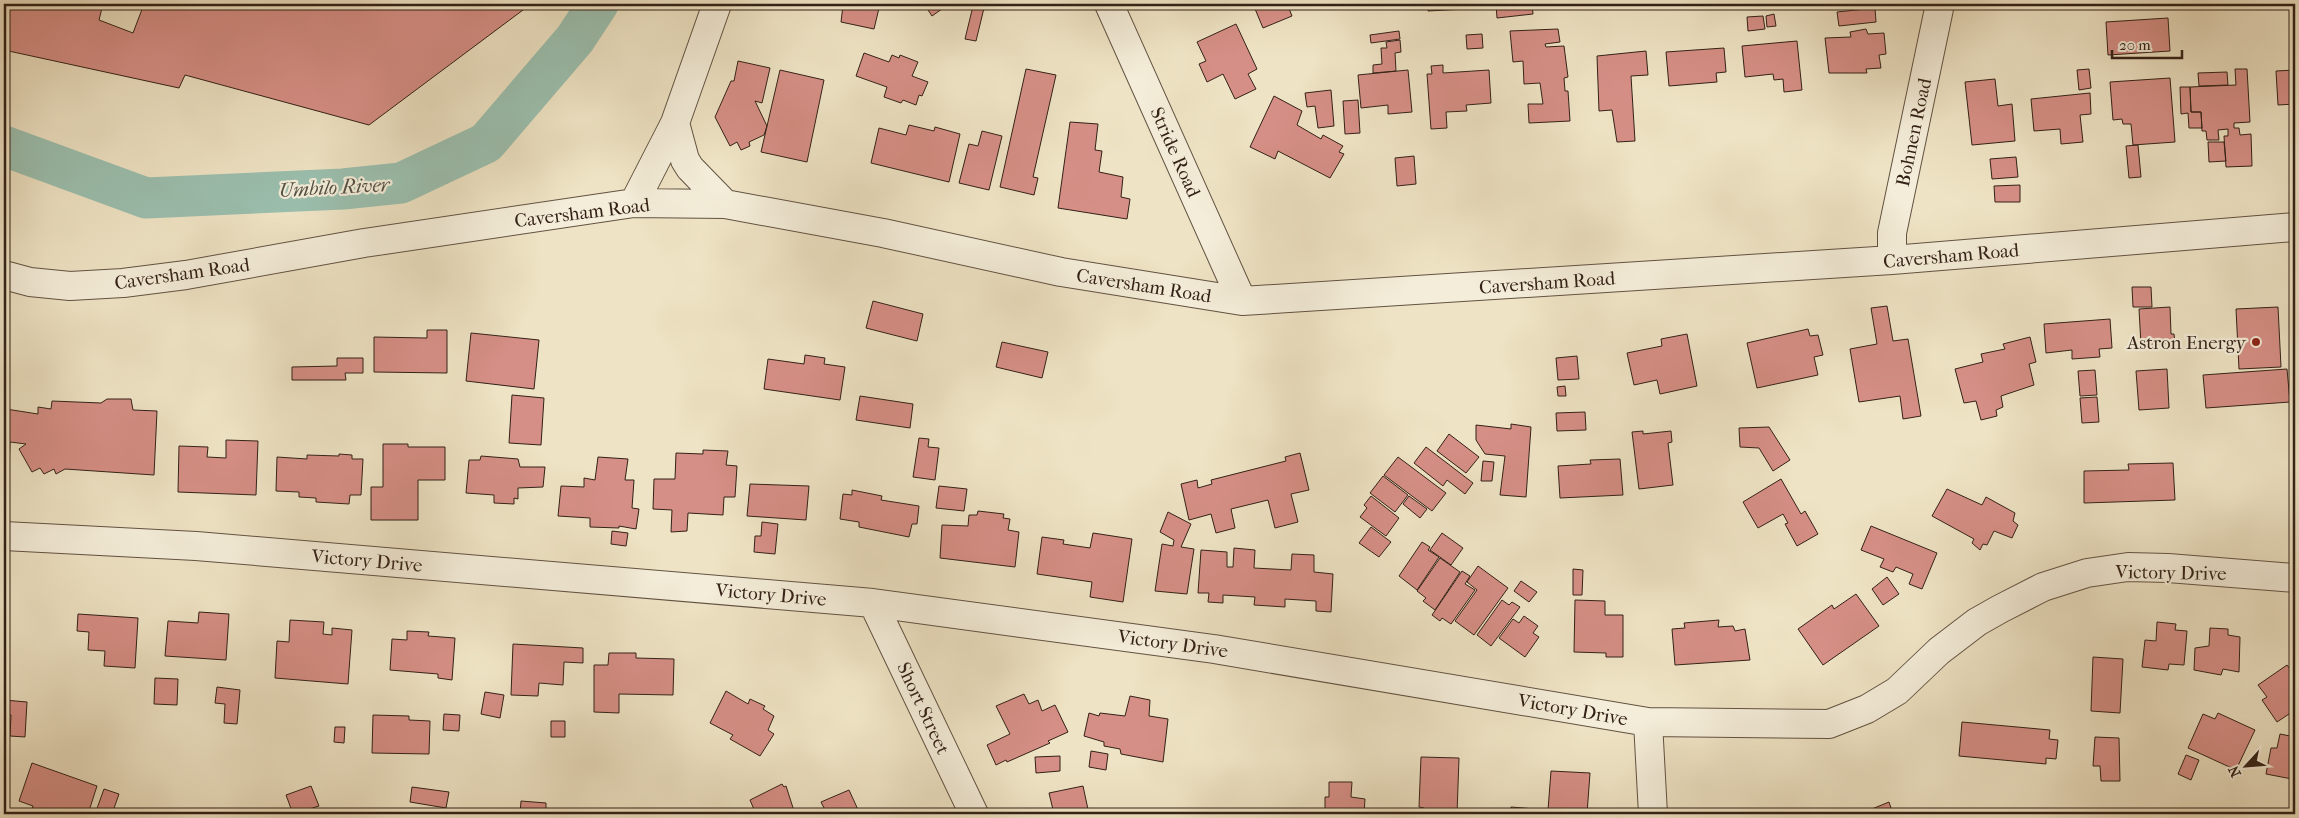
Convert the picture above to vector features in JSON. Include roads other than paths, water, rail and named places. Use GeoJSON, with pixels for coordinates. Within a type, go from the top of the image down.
{"type":"FeatureCollection","features":[{"type":"Feature","properties":{"kind":"street"},"geometry":{"type":"LineString","coordinates":[[634,202],[675,123],[717,4]]}},
{"type":"Feature","properties":{"kind":"street","name":"Stride Road"},"geometry":{"type":"LineString","coordinates":[[1109,4],[1242,301]]}},
{"type":"Feature","properties":{"kind":"street","name":"Bohnen Road"},"geometry":{"type":"LineString","coordinates":[[1892,260],[1892,233],[1940,4]]}},
{"type":"Feature","properties":{"kind":"street"},"geometry":{"type":"LineString","coordinates":[[675,123],[685,160],[690,168],[725,204]]}},
{"type":"Feature","properties":{"kind":"street","name":"Caversham Road"},"geometry":{"type":"LineString","coordinates":[[4,275],[30,282],[70,286],[123,283],[186,275],[364,243],[634,202],[725,204],[883,233],[1061,272],[1242,301],[1892,260],[2295,227]]}},
{"type":"Feature","properties":{"kind":"street","name":"Victory Drive"},"geometry":{"type":"LineString","coordinates":[[4,536],[196,546],[873,603],[1214,649],[1648,722],[1829,724],[1867,709],[1897,691],[1939,651],[1977,622],[2043,587],[2088,573],[2128,567],[2168,568],[2295,578]]}},
{"type":"Feature","properties":{"kind":"street","name":"Short Street"},"geometry":{"type":"LineString","coordinates":[[873,603],[974,814]]}},
{"type":"Feature","properties":{"kind":"street"},"geometry":{"type":"LineString","coordinates":[[1648,722],[1653,814]]}},
{"type":"Feature","properties":{"kind":"waterway","name":"Umbilo River"},"geometry":{"type":"LineString","coordinates":[[4,146],[146,198],[343,189],[401,183],[486,143],[575,39],[598,4]]}},
{"type":"Feature","properties":{"kind":"place","name":"Astron Energy"},"geometry":{"type":"Point","coordinates":[2256,342]}}]}
